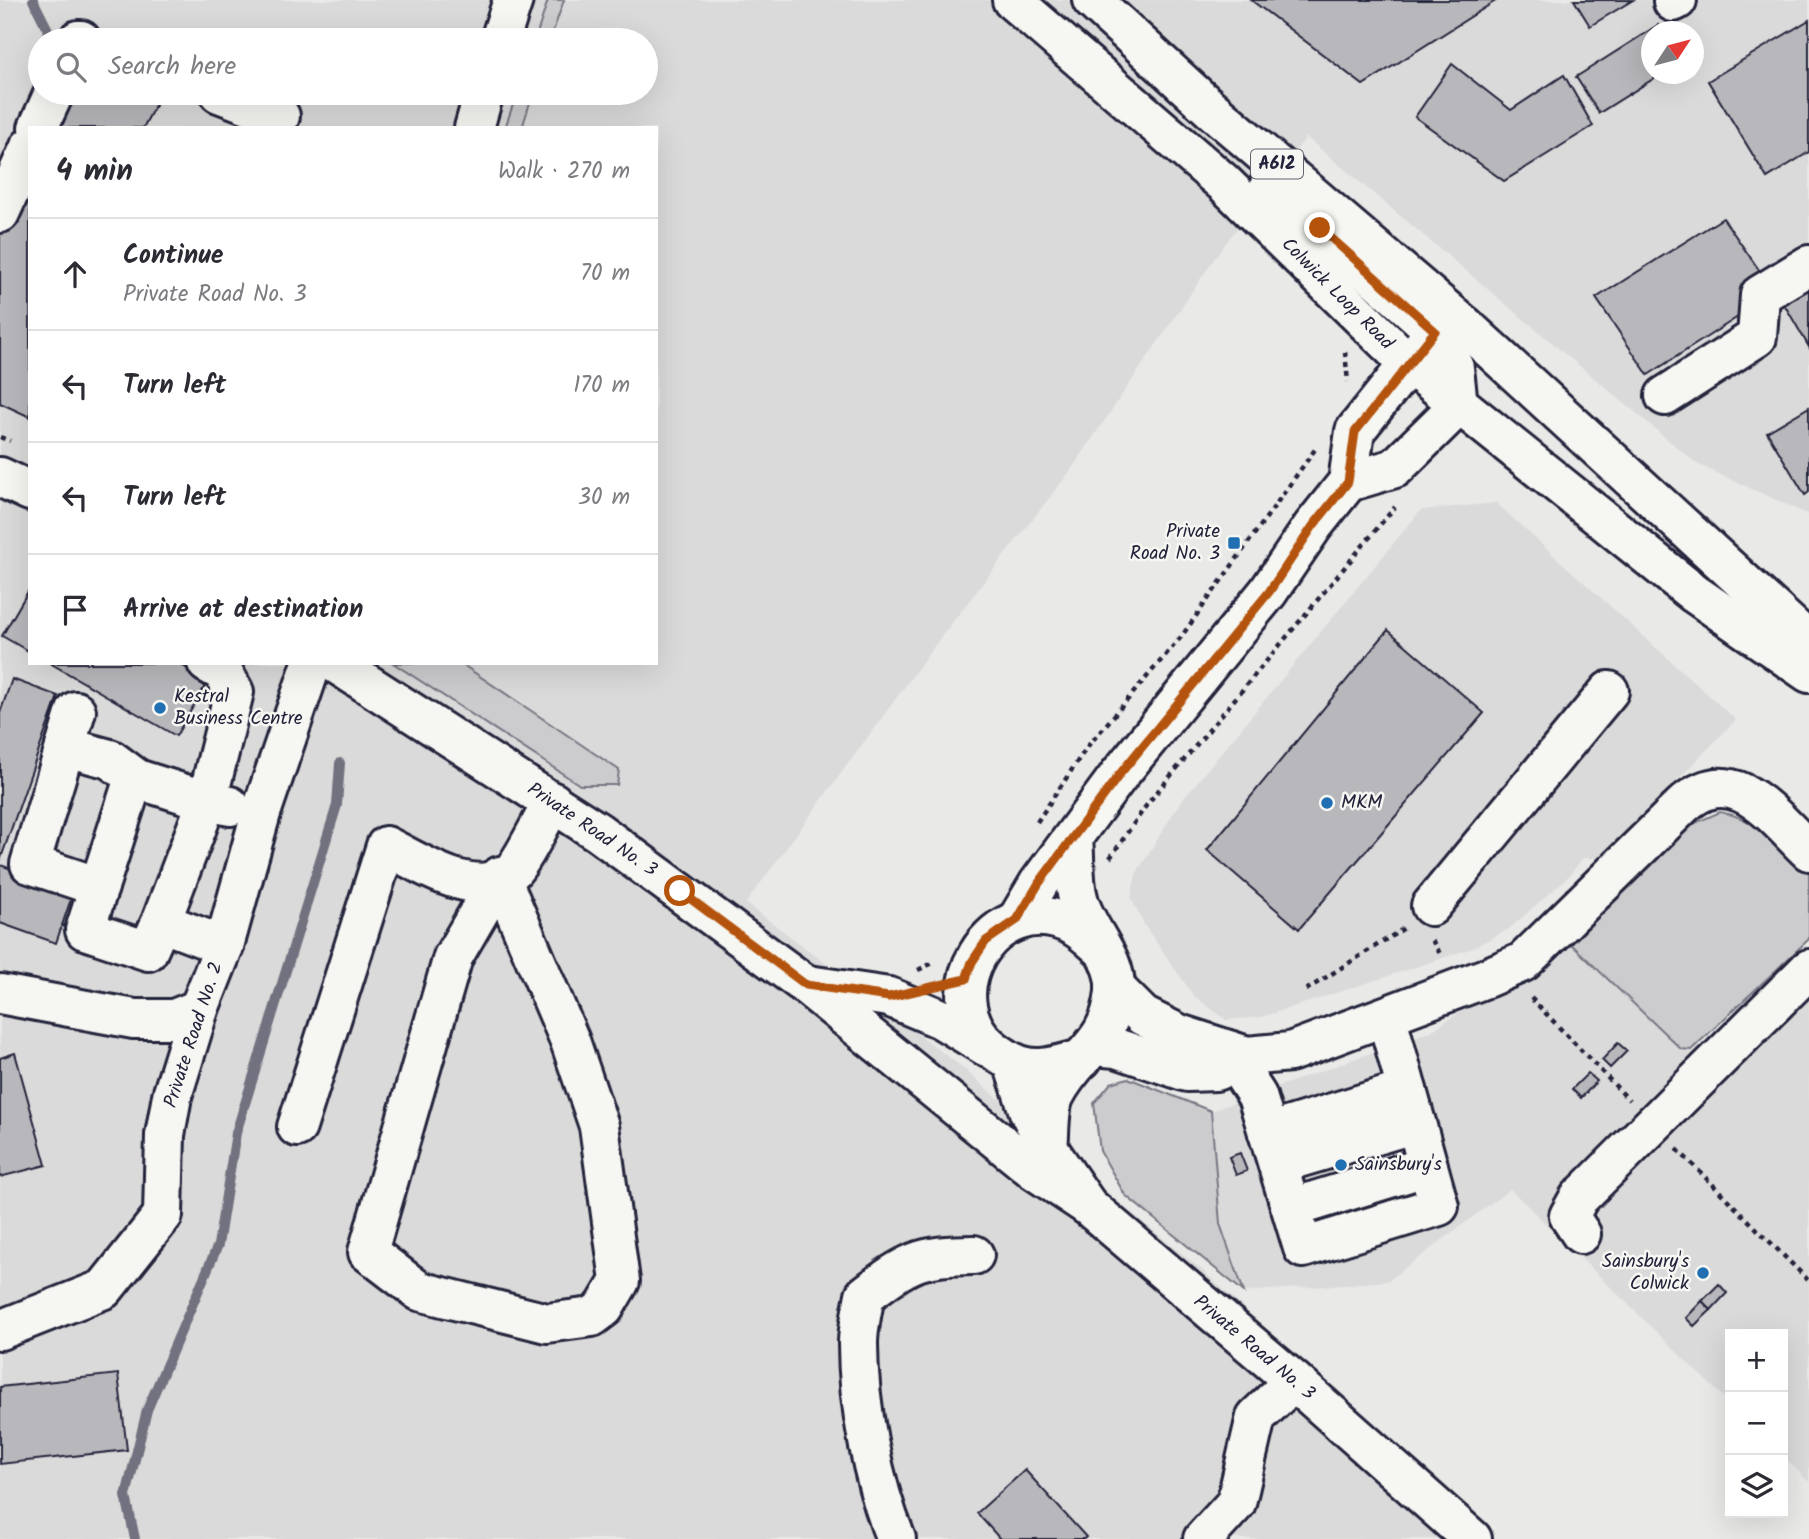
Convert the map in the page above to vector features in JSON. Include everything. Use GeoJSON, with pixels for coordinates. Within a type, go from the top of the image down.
{"type":"FeatureCollection","features":[{"type":"Feature","properties":{"kind":"street"},"geometry":{"type":"LineString","coordinates":[[504,28],[513,0]]}},
{"type":"Feature","properties":{"kind":"street","name":"Colwick Loop Road"},"geometry":{"type":"LineString","coordinates":[[1012,0],[1224,183],[1408,363],[1695,594],[1809,673]]}},
{"type":"Feature","properties":{"kind":"street"},"geometry":{"type":"LineString","coordinates":[[1086,0],[1107,33],[1194,116],[1450,329],[1458,405],[1395,468],[1348,482]]}},
{"type":"Feature","properties":{"kind":"street","name":"A612"},"geometry":{"type":"LineString","coordinates":[[1092,0],[1450,329],[1809,642]]}},
{"type":"Feature","properties":{"kind":"street"},"geometry":{"type":"LineString","coordinates":[[39,126],[49,105]]}},
{"type":"Feature","properties":{"kind":"street"},"geometry":{"type":"LineString","coordinates":[[251,105],[280,116],[276,126]]}},
{"type":"Feature","properties":{"kind":"street"},"geometry":{"type":"LineString","coordinates":[[475,126],[481,105]]}},
{"type":"Feature","properties":{"kind":"street"},"geometry":{"type":"LineString","coordinates":[[0,213],[28,151]]}},
{"type":"Feature","properties":{"kind":"street"},"geometry":{"type":"LineString","coordinates":[[1665,396],[1757,337],[1760,295],[1809,265]]}},
{"type":"Feature","properties":{"kind":"street"},"geometry":{"type":"LineString","coordinates":[[1450,329],[1408,363],[1355,432],[1348,482],[1313,526],[1269,592],[1119,775],[1039,883],[1017,920],[986,941],[972,962],[953,968],[975,1030],[1002,1056],[1038,1068],[1088,1052],[1116,1048],[1187,1072],[1216,1071],[1241,1059],[1290,1052],[1387,1018],[1478,960],[1523,962],[1578,888],[1707,789],[1735,789],[1747,794],[1809,851]]}},
{"type":"Feature","properties":{"kind":"street"},"geometry":{"type":"LineString","coordinates":[[0,477],[28,490]]}},
{"type":"Feature","properties":{"kind":"street"},"geometry":{"type":"LineString","coordinates":[[137,779],[134,778],[85,930],[148,951],[207,800],[234,692],[223,672],[211,665]]}},
{"type":"Feature","properties":{"kind":"street","name":"Private Road No. 2"},"geometry":{"type":"LineString","coordinates":[[0,1330],[104,1289],[163,1215],[165,1135],[172,1096],[199,1009],[224,946],[261,813],[311,665]]}},
{"type":"Feature","properties":{"kind":"street","name":"Private Road No. 3"},"geometry":{"type":"LineString","coordinates":[[338,665],[553,802],[806,985],[900,984],[953,968]]}},
{"type":"Feature","properties":{"kind":"street"},"geometry":{"type":"LineString","coordinates":[[1424,922],[1609,691]]}},
{"type":"Feature","properties":{"kind":"street"},"geometry":{"type":"LineString","coordinates":[[76,711],[30,864],[99,887]]}},
{"type":"Feature","properties":{"kind":"street"},"geometry":{"type":"LineString","coordinates":[[65,747],[110,759],[137,779],[261,813]]}},
{"type":"Feature","properties":{"kind":"street"},"geometry":{"type":"LineString","coordinates":[[297,1127],[386,846],[453,877],[484,884],[512,872],[553,802]]}},
{"type":"Feature","properties":{"kind":"street"},"geometry":{"type":"LineString","coordinates":[[1048,1148],[1053,1099],[1109,1024],[1115,988],[1109,963],[1078,898],[1073,839]]}},
{"type":"Feature","properties":{"kind":"street"},"geometry":{"type":"LineString","coordinates":[[500,876],[570,1041],[599,1126],[620,1281],[604,1308],[592,1317],[547,1323],[419,1291],[368,1252],[453,957],[500,876]]}},
{"type":"Feature","properties":{"kind":"street"},"geometry":{"type":"LineString","coordinates":[[1017,920],[1050,918],[1075,926],[1100,947]]}},
{"type":"Feature","properties":{"kind":"street"},"geometry":{"type":"LineString","coordinates":[[161,922],[224,946]]}},
{"type":"Feature","properties":{"kind":"street"},"geometry":{"type":"LineString","coordinates":[[1581,1234],[1569,1216],[1579,1198],[1809,969]]}},
{"type":"Feature","properties":{"kind":"street","name":"Private Road No. 3"},"geometry":{"type":"LineString","coordinates":[[900,984],[941,1019],[1002,1056],[1048,1148],[1088,1206],[1294,1381],[1472,1539]]}},
{"type":"Feature","properties":{"kind":"street"},"geometry":{"type":"LineString","coordinates":[[806,985],[1034,1170],[1088,1206]]}},
{"type":"Feature","properties":{"kind":"street"},"geometry":{"type":"LineString","coordinates":[[1115,988],[1143,1016],[1241,1059],[1257,1096],[1303,1248],[1439,1206],[1387,1018]]}},
{"type":"Feature","properties":{"kind":"street"},"geometry":{"type":"LineString","coordinates":[[0,994],[134,1019],[174,1019],[199,1009]]}},
{"type":"Feature","properties":{"kind":"street"},"geometry":{"type":"LineString","coordinates":[[1283,1179],[1420,1136]]}},
{"type":"Feature","properties":{"kind":"street"},"geometry":{"type":"LineString","coordinates":[[1283,1179],[1420,1136]]}},
{"type":"Feature","properties":{"kind":"street"},"geometry":{"type":"LineString","coordinates":[[896,1539],[889,1522],[864,1417],[858,1342],[865,1295],[896,1271],[932,1255],[974,1255]]}},
{"type":"Feature","properties":{"kind":"street"},"geometry":{"type":"LineString","coordinates":[[1203,1539],[1236,1503],[1256,1417],[1294,1381]]}},
{"type":"Feature","properties":{"kind":"path"},"geometry":{"type":"LineString","coordinates":[[1342,344],[1349,377],[1347,390]]}},
{"type":"Feature","properties":{"kind":"path"},"geometry":{"type":"LineString","coordinates":[[1035,824],[1087,747],[1181,637],[1322,440]]}},
{"type":"Feature","properties":{"kind":"path"},"geometry":{"type":"LineString","coordinates":[[1106,869],[1111,857],[1148,803],[1401,500]]}},
{"type":"Feature","properties":{"kind":"path"},"geometry":{"type":"LineString","coordinates":[[1306,990],[1399,929],[1424,922],[1441,953],[1443,966],[1478,960]]}},
{"type":"Feature","properties":{"kind":"path"},"geometry":{"type":"LineString","coordinates":[[900,984],[923,970],[953,968]]}},
{"type":"Feature","properties":{"kind":"shaded area"},"geometry":{"type":"Polygon","coordinates":[[[0,0],[1809,0],[1809,515],[1697,464],[1306,137],[1219,252],[1071,470],[941,637],[746,903],[963,1068],[1118,1202],[1202,1270],[1494,1539],[0,1539],[0,0]]]}},
{"type":"Feature","properties":{"kind":"shaded area"},"geometry":{"type":"Polygon","coordinates":[[[548,0],[564,0],[554,28],[539,28],[548,0]]]}},
{"type":"Feature","properties":{"kind":"shaded area"},"geometry":{"type":"Polygon","coordinates":[[[513,105],[529,105],[523,126],[506,126],[513,105]]]}},
{"type":"Feature","properties":{"kind":"shaded area"},"geometry":{"type":"Polygon","coordinates":[[[1496,503],[1736,720],[1601,858],[1583,858],[1568,877],[1509,929],[1472,948],[1262,1017],[1226,1020],[1193,995],[1145,926],[1131,898],[1136,874],[1179,804],[1421,510],[1496,503]]]}},
{"type":"Feature","properties":{"kind":"shaded area"},"geometry":{"type":"Polygon","coordinates":[[[396,665],[463,665],[619,770],[617,785],[580,785],[396,665]]]}},
{"type":"Feature","properties":{"kind":"shaded area"},"geometry":{"type":"Polygon","coordinates":[[[1720,812],[1734,815],[1769,834],[1809,872],[1809,939],[1691,1050],[1681,1049],[1570,943],[1686,827],[1720,812]]]}},
{"type":"Feature","properties":{"kind":"shaded area"},"geometry":{"type":"Polygon","coordinates":[[[1580,931],[1708,1054],[1809,953],[1809,1482],[1788,1461],[1788,1329],[1725,1329],[1725,1399],[1510,1189],[1388,1281],[1244,1292],[1220,1224],[1211,1111],[1431,1031],[1580,931]]]}},
{"type":"Feature","properties":{"kind":"shaded area"},"geometry":{"type":"Polygon","coordinates":[[[1128,1078],[1211,1111],[1220,1224],[1244,1292],[1125,1195],[1100,1151],[1094,1103],[1111,1083],[1128,1078]]]}},
{"type":"Feature","properties":{"kind":"building"},"geometry":{"type":"Polygon","coordinates":[[[1251,0],[1497,0],[1363,85],[1251,0]]]}},
{"type":"Feature","properties":{"kind":"building"},"geometry":{"type":"Polygon","coordinates":[[[1574,0],[1633,0],[1590,26],[1574,0]]]}},
{"type":"Feature","properties":{"kind":"building"},"geometry":{"type":"Polygon","coordinates":[[[1809,20],[1809,152],[1767,178],[1708,81],[1809,20]]]}},
{"type":"Feature","properties":{"kind":"building"},"geometry":{"type":"Polygon","coordinates":[[[1641,36],[1641,84],[1645,84],[1599,113],[1576,77],[1641,36]]]}},
{"type":"Feature","properties":{"kind":"building"},"geometry":{"type":"Polygon","coordinates":[[[1452,64],[1511,110],[1564,75],[1593,126],[1504,181],[1415,117],[1452,64]]]}},
{"type":"Feature","properties":{"kind":"building"},"geometry":{"type":"Polygon","coordinates":[[[57,105],[155,105],[144,126],[46,126],[57,105]]]}},
{"type":"Feature","properties":{"kind":"building"},"geometry":{"type":"Polygon","coordinates":[[[28,180],[28,416],[0,403],[0,234],[28,180]]]}},
{"type":"Feature","properties":{"kind":"building"},"geometry":{"type":"Polygon","coordinates":[[[1723,218],[1775,293],[1648,375],[1596,298],[1723,218]]]}},
{"type":"Feature","properties":{"kind":"building"},"geometry":{"type":"Polygon","coordinates":[[[1809,290],[1809,347],[1784,304],[1809,290]]]}},
{"type":"Feature","properties":{"kind":"building"},"geometry":{"type":"Polygon","coordinates":[[[1809,407],[1809,492],[1805,495],[1767,432],[1809,407]]]}},
{"type":"Feature","properties":{"kind":"building"},"geometry":{"type":"Polygon","coordinates":[[[28,591],[28,651],[2,636],[28,591]]]}},
{"type":"Feature","properties":{"kind":"building","name":"MKM"},"geometry":{"type":"Polygon","coordinates":[[[1388,630],[1484,713],[1299,929],[1207,850],[1388,630]]]}},
{"type":"Feature","properties":{"kind":"building","name":"Kestral Business Centre"},"geometry":{"type":"Polygon","coordinates":[[[53,665],[181,665],[208,681],[176,736],[53,665]]]}},
{"type":"Feature","properties":{"kind":"building"},"geometry":{"type":"Polygon","coordinates":[[[12,679],[58,696],[0,861],[0,713],[12,679]]]}},
{"type":"Feature","properties":{"kind":"building"},"geometry":{"type":"Polygon","coordinates":[[[0,865],[74,890],[56,943],[0,923],[0,865]]]}},
{"type":"Feature","properties":{"kind":"building"},"geometry":{"type":"Polygon","coordinates":[[[1618,1043],[1627,1051],[1610,1068],[1602,1060],[1618,1043]]]}},
{"type":"Feature","properties":{"kind":"building"},"geometry":{"type":"Polygon","coordinates":[[[15,1053],[46,1165],[0,1177],[0,1058],[15,1053]]]}},
{"type":"Feature","properties":{"kind":"building"},"geometry":{"type":"Polygon","coordinates":[[[1588,1073],[1597,1081],[1581,1098],[1572,1089],[1588,1073]]]}},
{"type":"Feature","properties":{"kind":"building"},"geometry":{"type":"Polygon","coordinates":[[[1240,1153],[1247,1171],[1236,1175],[1229,1157],[1240,1153]]]}},
{"type":"Feature","properties":{"kind":"building"},"geometry":{"type":"Polygon","coordinates":[[[1719,1284],[1727,1293],[1711,1310],[1702,1301],[1719,1284]]]}},
{"type":"Feature","properties":{"kind":"building"},"geometry":{"type":"Polygon","coordinates":[[[1702,1301],[1711,1310],[1694,1326],[1686,1318],[1702,1301]]]}},
{"type":"Feature","properties":{"kind":"building"},"geometry":{"type":"Polygon","coordinates":[[[118,1374],[127,1450],[0,1464],[0,1387],[118,1374]]]}},
{"type":"Feature","properties":{"kind":"building"},"geometry":{"type":"Polygon","coordinates":[[[1025,1470],[1086,1537],[1084,1539],[1000,1539],[977,1513],[1025,1470]]]}},
{"type":"Feature","properties":{"kind":"waterway"},"geometry":{"type":"LineString","coordinates":[[33,0],[47,28]]}},
{"type":"Feature","properties":{"kind":"waterway"},"geometry":{"type":"LineString","coordinates":[[135,1539],[126,1496],[147,1410],[218,1245],[236,1133],[337,805],[340,763]]}},
{"type":"Feature","properties":{"kind":"place","name":"Private Road No. 3"},"geometry":{"type":"Point","coordinates":[1234,543]}},
{"type":"Feature","properties":{"kind":"place","name":"Kestral Business Centre"},"geometry":{"type":"Point","coordinates":[160,708]}},
{"type":"Feature","properties":{"kind":"place","name":"MKM"},"geometry":{"type":"Point","coordinates":[1327,803]}},
{"type":"Feature","properties":{"kind":"place","name":"Sainsbury's"},"geometry":{"type":"Point","coordinates":[1341,1165]}},
{"type":"Feature","properties":{"kind":"place","name":"Sainsbury's Colwick"},"geometry":{"type":"Point","coordinates":[1703,1273]}},
{"type":"Feature","properties":{"kind":"route"},"geometry":{"type":"LineString","coordinates":[[680,891],[806,985],[889,997],[966,979],[972,962],[986,941],[1017,920],[1039,883],[1119,775],[1269,592],[1313,526],[1348,482],[1355,432],[1435,331],[1320,228]]}}]}
